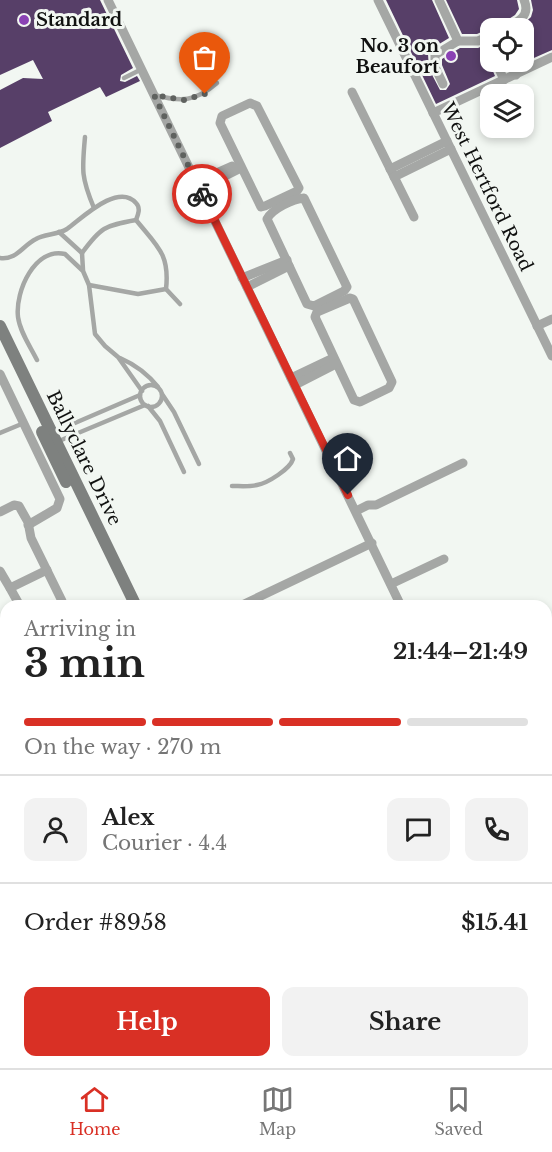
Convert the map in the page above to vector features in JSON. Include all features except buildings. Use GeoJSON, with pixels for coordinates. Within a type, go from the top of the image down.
{"type":"FeatureCollection","features":[{"type":"Feature","properties":{"kind":"street"},"geometry":{"type":"LineString","coordinates":[[108,0],[398,600]]}},
{"type":"Feature","properties":{"kind":"street","name":"West Hertford Road"},"geometry":{"type":"LineString","coordinates":[[378,0],[552,356]]}},
{"type":"Feature","properties":{"kind":"street"},"geometry":{"type":"LineString","coordinates":[[439,0],[458,41]]}},
{"type":"Feature","properties":{"kind":"street"},"geometry":{"type":"LineString","coordinates":[[521,18],[527,10],[524,0]]}},
{"type":"Feature","properties":{"kind":"street"},"geometry":{"type":"LineString","coordinates":[[443,84],[435,67],[435,55],[458,41],[480,40]]}},
{"type":"Feature","properties":{"kind":"street"},"geometry":{"type":"LineString","coordinates":[[433,113],[552,57]]}},
{"type":"Feature","properties":{"kind":"street"},"geometry":{"type":"LineString","coordinates":[[500,72],[504,80]]}},
{"type":"Feature","properties":{"kind":"street"},"geometry":{"type":"LineString","coordinates":[[352,92],[414,217]]}},
{"type":"Feature","properties":{"kind":"street"},"geometry":{"type":"LineString","coordinates":[[252,103],[257,106],[299,188],[261,207],[240,166],[220,119],[252,103]]}},
{"type":"Feature","properties":{"kind":"street"},"geometry":{"type":"LineString","coordinates":[[392,173],[449,145]]}},
{"type":"Feature","properties":{"kind":"street"},"geometry":{"type":"LineString","coordinates":[[198,186],[240,166]]}},
{"type":"Feature","properties":{"kind":"street"},"geometry":{"type":"LineString","coordinates":[[304,198],[346,289],[318,305],[311,306],[307,304],[288,263],[267,219],[270,214],[304,198]]}},
{"type":"Feature","properties":{"kind":"street"},"geometry":{"type":"LineString","coordinates":[[244,282],[288,263]]}},
{"type":"Feature","properties":{"kind":"street"},"geometry":{"type":"LineString","coordinates":[[352,298],[392,377],[392,385],[357,402],[335,361],[315,320],[315,315],[352,298]]}},
{"type":"Feature","properties":{"kind":"street"},"geometry":{"type":"LineString","coordinates":[[537,326],[552,319]]}},
{"type":"Feature","properties":{"kind":"street","name":"Ballyclare Drive"},"geometry":{"type":"LineString","coordinates":[[0,326],[45,443],[133,600]]}},
{"type":"Feature","properties":{"kind":"street","name":"Ballyclare Drive"},"geometry":{"type":"LineString","coordinates":[[0,341],[45,443],[125,600]]}},
{"type":"Feature","properties":{"kind":"street"},"geometry":{"type":"LineString","coordinates":[[293,381],[335,361]]}},
{"type":"Feature","properties":{"kind":"street"},"geometry":{"type":"LineString","coordinates":[[0,374],[24,423],[45,443],[60,502],[57,508],[28,525]]}},
{"type":"Feature","properties":{"kind":"street"},"geometry":{"type":"LineString","coordinates":[[358,514],[371,510],[376,505],[463,463]]}},
{"type":"Feature","properties":{"kind":"street"},"geometry":{"type":"LineString","coordinates":[[0,512],[18,505],[28,525],[31,538],[62,600]]}},
{"type":"Feature","properties":{"kind":"street"},"geometry":{"type":"LineString","coordinates":[[253,600],[372,543]]}},
{"type":"Feature","properties":{"kind":"street"},"geometry":{"type":"LineString","coordinates":[[391,585],[444,559]]}},
{"type":"Feature","properties":{"kind":"street"},"geometry":{"type":"LineString","coordinates":[[10,588],[47,570]]}},
{"type":"Feature","properties":{"kind":"street"},"geometry":{"type":"LineString","coordinates":[[0,571],[17,600]]}},
{"type":"Feature","properties":{"kind":"lane"},"geometry":{"type":"LineString","coordinates":[[124,78],[142,69]]}},
{"type":"Feature","properties":{"kind":"lane"},"geometry":{"type":"LineString","coordinates":[[154,95],[184,100],[205,94],[217,83]]}},
{"type":"Feature","properties":{"kind":"lane"},"geometry":{"type":"LineString","coordinates":[[85,137],[82,171],[84,184],[94,208]]}},
{"type":"Feature","properties":{"kind":"lane"},"geometry":{"type":"LineString","coordinates":[[0,258],[15,256],[37,238],[66,229],[109,200],[127,198],[138,205],[136,220]]}},
{"type":"Feature","properties":{"kind":"lane"},"geometry":{"type":"LineString","coordinates":[[83,272],[82,253],[97,232],[109,225],[136,220]]}},
{"type":"Feature","properties":{"kind":"lane"},"geometry":{"type":"LineString","coordinates":[[136,220],[162,252],[168,268],[166,289],[180,304]]}},
{"type":"Feature","properties":{"kind":"lane"},"geometry":{"type":"LineString","coordinates":[[59,232],[82,253]]}},
{"type":"Feature","properties":{"kind":"lane"},"geometry":{"type":"LineString","coordinates":[[37,360],[20,328],[18,316],[20,295],[32,267],[45,256],[65,254],[83,272],[89,285],[95,334],[118,357],[141,393],[146,406],[160,421],[184,472]]}},
{"type":"Feature","properties":{"kind":"lane"},"geometry":{"type":"LineString","coordinates":[[89,285],[138,294],[166,289]]}},
{"type":"Feature","properties":{"kind":"lane"},"geometry":{"type":"LineString","coordinates":[[118,357],[135,364],[150,376],[174,412],[199,464]]}},
{"type":"Feature","properties":{"kind":"lane"},"geometry":{"type":"LineString","coordinates":[[45,443],[141,393],[148,385],[158,388]]}},
{"type":"Feature","properties":{"kind":"lane"},"geometry":{"type":"LineString","coordinates":[[45,443],[146,406],[159,404],[162,394]]}},
{"type":"Feature","properties":{"kind":"lane"},"geometry":{"type":"LineString","coordinates":[[0,433],[24,423]]}},
{"type":"Feature","properties":{"kind":"lane"},"geometry":{"type":"LineString","coordinates":[[232,486],[254,486],[267,481],[291,465],[293,459],[290,453]]}},
{"type":"Feature","properties":{"kind":"way so far"},"geometry":{"type":"LineString","coordinates":[[202,194],[154,95],[184,100],[205,94]]}},
{"type":"Feature","properties":{"kind":"place","name":"Standard"},"geometry":{"type":"Point","coordinates":[24,20]}},
{"type":"Feature","properties":{"kind":"place","name":"No. 3 on Beaufort"},"geometry":{"type":"Point","coordinates":[451,56]}},
{"type":"Feature","properties":{"kind":"route"},"geometry":{"type":"LineString","coordinates":[[202,194],[348,495]]}}]}
